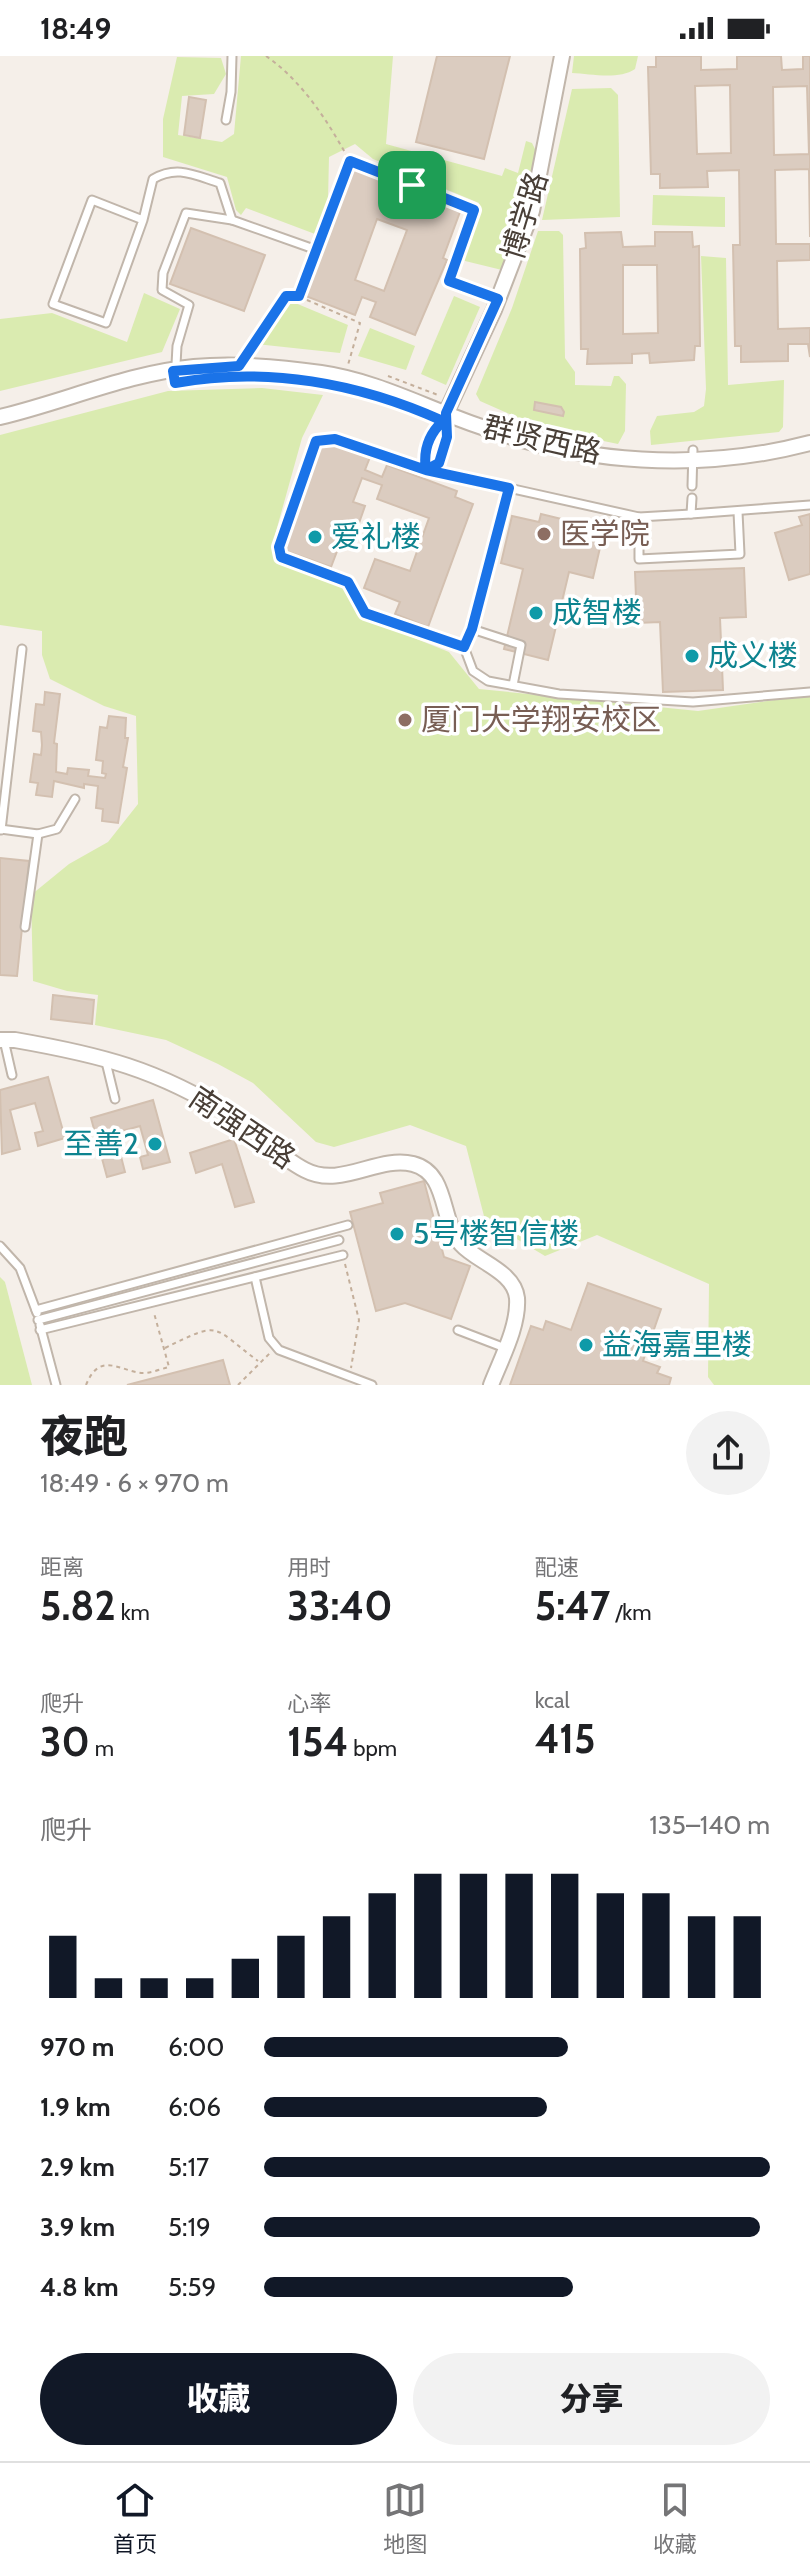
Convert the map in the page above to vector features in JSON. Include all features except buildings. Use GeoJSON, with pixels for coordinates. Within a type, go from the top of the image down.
{"type":"FeatureCollection","features":[{"type":"Feature","properties":{"kind":"street","name":"博学路"},"geometry":{"type":"LineString","coordinates":[[444,417],[498,299],[532,211],[562,56]]}},
{"type":"Feature","properties":{"kind":"street","name":"群贤西路"},"geometry":{"type":"LineString","coordinates":[[0,417],[174,377],[239,366],[344,377],[383,388],[444,417],[572,451],[692,455],[810,443]]}},
{"type":"Feature","properties":{"kind":"street","name":"南强西路"},"geometry":{"type":"LineString","coordinates":[[2,1040],[105,1057],[170,1080],[203,1098],[305,1170],[333,1176],[405,1164],[427,1170],[436,1181],[460,1244],[510,1281],[517,1295],[516,1316],[491,1385]]}},
{"type":"Feature","properties":{"kind":"lane"},"geometry":{"type":"LineString","coordinates":[[226,120],[232,56]]}},
{"type":"Feature","properties":{"kind":"lane"},"geometry":{"type":"LineString","coordinates":[[143,220],[92,200],[53,304],[106,323],[143,220],[153,179],[178,169],[220,183],[232,220]]}},
{"type":"Feature","properties":{"kind":"lane"},"geometry":{"type":"LineString","coordinates":[[174,377],[189,305],[162,290],[163,273],[186,213],[232,220],[316,249]]}},
{"type":"Feature","properties":{"kind":"lane"},"geometry":{"type":"LineString","coordinates":[[239,366],[286,296],[299,296]]}},
{"type":"Feature","properties":{"kind":"lane"},"geometry":{"type":"LineString","coordinates":[[426,470],[439,463],[447,437],[444,417]]}},
{"type":"Feature","properties":{"kind":"lane"},"geometry":{"type":"LineString","coordinates":[[426,470],[424,458],[432,432],[444,417]]}},
{"type":"Feature","properties":{"kind":"lane"},"geometry":{"type":"LineString","coordinates":[[464,647],[365,613],[348,582],[281,557],[279,547],[316,441],[335,439],[426,470],[639,517],[810,505]]}},
{"type":"Feature","properties":{"kind":"lane"},"geometry":{"type":"LineString","coordinates":[[692,455],[692,486]]}},
{"type":"Feature","properties":{"kind":"lane"},"geometry":{"type":"LineString","coordinates":[[509,488],[472,629],[464,647],[473,671],[488,681],[559,694],[693,702],[810,692]]}},
{"type":"Feature","properties":{"kind":"lane"},"geometry":{"type":"LineString","coordinates":[[691,514],[692,498]]}},
{"type":"Feature","properties":{"kind":"lane"},"geometry":{"type":"LineString","coordinates":[[639,517],[639,559],[740,554],[738,512]]}},
{"type":"Feature","properties":{"kind":"lane"},"geometry":{"type":"LineString","coordinates":[[472,629],[521,645],[513,685]]}},
{"type":"Feature","properties":{"kind":"lane"},"geometry":{"type":"LineString","coordinates":[[22,649],[0,830],[38,834],[57,829],[75,799]]}},
{"type":"Feature","properties":{"kind":"lane"},"geometry":{"type":"LineString","coordinates":[[25,927],[38,834]]}},
{"type":"Feature","properties":{"kind":"lane"},"geometry":{"type":"LineString","coordinates":[[2,1040],[12,1075]]}},
{"type":"Feature","properties":{"kind":"lane"},"geometry":{"type":"LineString","coordinates":[[105,1057],[115,1099]]}},
{"type":"Feature","properties":{"kind":"lane"},"geometry":{"type":"LineString","coordinates":[[36,1310],[348,1225]]}},
{"type":"Feature","properties":{"kind":"lane"},"geometry":{"type":"LineString","coordinates":[[38,1320],[339,1240]]}},
{"type":"Feature","properties":{"kind":"lane"},"geometry":{"type":"LineString","coordinates":[[0,1246],[20,1268],[36,1310],[56,1385]]}},
{"type":"Feature","properties":{"kind":"lane"},"geometry":{"type":"LineString","coordinates":[[40,1330],[343,1255]]}},
{"type":"Feature","properties":{"kind":"lane"},"geometry":{"type":"LineString","coordinates":[[240,1266],[243,1280]]}},
{"type":"Feature","properties":{"kind":"lane"},"geometry":{"type":"LineString","coordinates":[[255,1277],[269,1338],[277,1347],[372,1385]]}},
{"type":"Feature","properties":{"kind":"lane"},"geometry":{"type":"LineString","coordinates":[[117,1300],[120,1311]]}},
{"type":"Feature","properties":{"kind":"lane"},"geometry":{"type":"LineString","coordinates":[[458,1330],[505,1348]]}},
{"type":"Feature","properties":{"kind":"path"},"geometry":{"type":"LineString","coordinates":[[266,56],[286,70],[332,127],[350,161],[474,210],[449,281],[498,299]]}},
{"type":"Feature","properties":{"kind":"path"},"geometry":{"type":"LineString","coordinates":[[344,377],[360,323],[299,296],[350,161]]}},
{"type":"Feature","properties":{"kind":"path"},"geometry":{"type":"LineString","coordinates":[[343,1255],[359,1320],[350,1377]]}},
{"type":"Feature","properties":{"kind":"path"},"geometry":{"type":"LineString","coordinates":[[86,1385],[90,1376],[116,1364],[145,1373],[169,1367],[151,1303]]}},
{"type":"Feature","properties":{"kind":"path"},"geometry":{"type":"LineString","coordinates":[[164,1348],[192,1333],[213,1328],[230,1337],[239,1348],[258,1361]]}},
{"type":"Feature","properties":{"kind":"path"},"geometry":{"type":"LineString","coordinates":[[238,1385],[258,1361],[277,1347]]}},
{"type":"Feature","properties":{"kind":"green space"},"geometry":{"type":"Polygon","coordinates":[[[241,56],[393,56],[386,144],[502,176],[505,168],[518,173],[526,141],[532,143],[539,157],[502,270],[461,260],[479,203],[373,159],[355,144],[329,157],[328,200],[315,234],[246,208],[241,215],[236,210],[227,177],[163,157],[163,119],[177,57],[221,58],[226,74],[214,94],[182,96],[178,135],[222,142],[234,134],[241,56]]]}},
{"type":"Feature","properties":{"kind":"green space"},"geometry":{"type":"Polygon","coordinates":[[[574,56],[638,56],[635,69],[605,76],[572,73],[574,56]]]}},
{"type":"Feature","properties":{"kind":"green space"},"geometry":{"type":"Polygon","coordinates":[[[611,88],[618,95],[620,217],[542,220],[572,89],[611,88]]]}},
{"type":"Feature","properties":{"kind":"green space"},"geometry":{"type":"Polygon","coordinates":[[[653,195],[725,197],[725,227],[652,225],[653,195]]]}},
{"type":"Feature","properties":{"kind":"green space"},"geometry":{"type":"Polygon","coordinates":[[[538,231],[559,231],[563,235],[565,358],[575,372],[575,385],[611,386],[614,376],[619,376],[626,384],[625,431],[618,444],[541,428],[480,401],[476,394],[512,308],[538,231]]]}},
{"type":"Feature","properties":{"kind":"green space"},"geometry":{"type":"Polygon","coordinates":[[[701,256],[726,258],[728,385],[784,380],[783,427],[779,432],[651,445],[650,431],[657,416],[694,412],[704,406],[701,256]]]}},
{"type":"Feature","properties":{"kind":"green space"},"geometry":{"type":"Polygon","coordinates":[[[144,293],[180,309],[162,352],[0,391],[0,319],[52,313],[127,342],[144,293]]]}},
{"type":"Feature","properties":{"kind":"green space"},"geometry":{"type":"Polygon","coordinates":[[[454,296],[480,307],[446,385],[421,374],[454,296]]]}},
{"type":"Feature","properties":{"kind":"green space"},"geometry":{"type":"Polygon","coordinates":[[[288,300],[348,325],[340,353],[256,344],[274,313],[288,300]]]}},
{"type":"Feature","properties":{"kind":"green space"},"geometry":{"type":"Polygon","coordinates":[[[370,328],[415,346],[406,370],[358,356],[370,328]]]}},
{"type":"Feature","properties":{"kind":"green space"},"geometry":{"type":"Polygon","coordinates":[[[262,388],[323,395],[302,438],[275,535],[276,550],[339,578],[357,615],[449,652],[479,689],[698,711],[810,695],[810,1385],[714,1385],[708,1377],[709,1284],[597,1235],[545,1256],[485,1220],[466,1146],[410,1125],[334,1147],[316,1142],[253,1083],[166,1040],[95,1025],[98,995],[67,991],[33,981],[31,895],[69,864],[108,842],[138,804],[136,716],[104,706],[50,679],[42,655],[42,631],[0,625],[0,435],[168,391],[262,388]]]}},
{"type":"Feature","properties":{"kind":"green space"},"geometry":{"type":"Polygon","coordinates":[[[0,1277],[5,1282],[32,1385],[0,1385],[0,1277]]]}},
{"type":"Feature","properties":{"kind":"place","name":"医学院"},"geometry":{"type":"Point","coordinates":[544,534]}},
{"type":"Feature","properties":{"kind":"place","name":"爱礼楼"},"geometry":{"type":"Point","coordinates":[315,537]}},
{"type":"Feature","properties":{"kind":"place","name":"成智楼"},"geometry":{"type":"Point","coordinates":[536,613]}},
{"type":"Feature","properties":{"kind":"place","name":"成义楼"},"geometry":{"type":"Point","coordinates":[692,656]}},
{"type":"Feature","properties":{"kind":"place","name":"厦门大学翔安校区"},"geometry":{"type":"Point","coordinates":[405,720]}},
{"type":"Feature","properties":{"kind":"place","name":"至善2"},"geometry":{"type":"Point","coordinates":[155,1144]}},
{"type":"Feature","properties":{"kind":"place","name":"5号楼智信楼"},"geometry":{"type":"Point","coordinates":[397,1234]}},
{"type":"Feature","properties":{"kind":"place","name":"益海嘉里楼"},"geometry":{"type":"Point","coordinates":[586,1345]}},
{"type":"Feature","properties":{"kind":"route"},"geometry":{"type":"LineString","coordinates":[[412,185],[350,161],[299,296],[286,296],[239,366],[192,367],[173,371],[175,383],[200,378],[255,375],[342,386],[443,421],[432,432],[424,458],[426,470],[509,488],[472,629],[464,647],[365,613],[348,582],[281,557],[279,547],[316,441],[335,439],[426,470],[439,463],[447,437],[443,421],[498,299],[449,281],[474,210],[412,185]]}}]}
